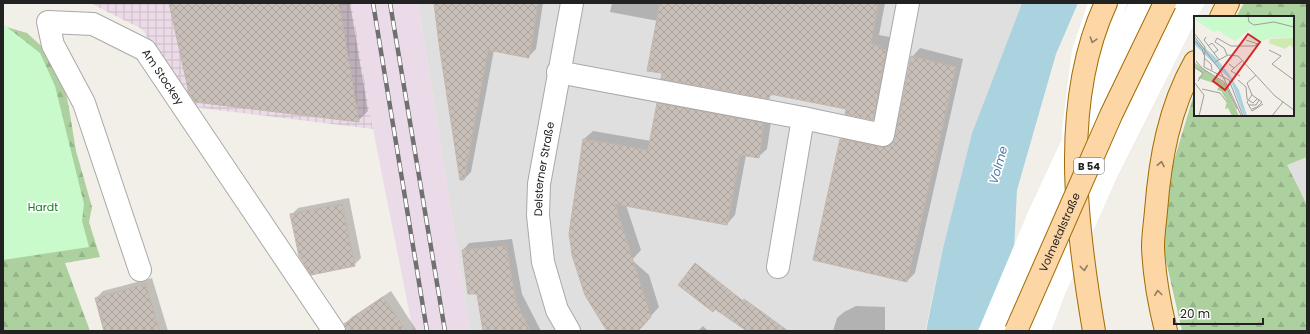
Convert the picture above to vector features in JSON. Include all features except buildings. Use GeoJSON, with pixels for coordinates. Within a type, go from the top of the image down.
{"type":"FeatureCollection","features":[{"type":"Feature","properties":{"kind":"main road"},"geometry":{"type":"LineString","coordinates":[[1094,331],[1086,285],[1079,229],[1077,116],[1087,59],[1101,13],[1106,3]]}},
{"type":"Feature","properties":{"kind":"main road","name":"Volmetalstraße"},"geometry":{"type":"LineString","coordinates":[[1016,331],[1112,115],[1165,3]]}},
{"type":"Feature","properties":{"kind":"main road"},"geometry":{"type":"LineString","coordinates":[[1222,16],[1228,3]]}},
{"type":"Feature","properties":{"kind":"main road"},"geometry":{"type":"LineString","coordinates":[[1166,331],[1158,297],[1153,246],[1159,174],[1169,127],[1186,78],[1194,64]]}},
{"type":"Feature","properties":{"kind":"street","name":"Delsterner Straße"},"geometry":{"type":"LineString","coordinates":[[569,331],[557,310],[543,262],[538,215],[539,184],[558,72],[572,3]]}},
{"type":"Feature","properties":{"kind":"street"},"geometry":{"type":"LineString","coordinates":[[558,72],[803,118],[883,135],[908,3]]}},
{"type":"Feature","properties":{"kind":"street","name":"Am Stockey"},"geometry":{"type":"LineString","coordinates":[[140,270],[84,103],[53,45],[48,22],[93,24],[145,50],[334,331]]}},
{"type":"Feature","properties":{"kind":"street"},"geometry":{"type":"LineString","coordinates":[[778,267],[803,118]]}},
{"type":"Feature","properties":{"kind":"shaded area"},"geometry":{"type":"Polygon","coordinates":[[[90,3],[352,3],[373,129],[193,107],[142,29],[90,3]]]}},
{"type":"Feature","properties":{"kind":"shaded area"},"geometry":{"type":"Polygon","coordinates":[[[352,3],[418,3],[470,331],[413,331],[373,129],[352,3]]]}},
{"type":"Feature","properties":{"kind":"shaded area"},"geometry":{"type":"Polygon","coordinates":[[[418,3],[1022,3],[972,133],[943,248],[925,331],[470,331],[418,3]]]}},
{"type":"Feature","properties":{"kind":"shaded area"},"geometry":{"type":"Polygon","coordinates":[[[1307,157],[1307,205],[1286,165],[1307,157]]]}},
{"type":"Feature","properties":{"kind":"green space"},"geometry":{"type":"Polygon","coordinates":[[[1244,3],[1307,3],[1307,157],[1287,165],[1307,205],[1307,331],[1182,331],[1164,252],[1168,180],[1194,94],[1194,116],[1294,116],[1294,16],[1237,16],[1244,3]]]}},
{"type":"Feature","properties":{"kind":"green space","name":"Hardt"},"geometry":{"type":"Polygon","coordinates":[[[3,24],[40,53],[55,86],[84,204],[82,221],[89,247],[3,260],[3,24]]]}},
{"type":"Feature","properties":{"kind":"green space","name":"Hardt"},"geometry":{"type":"Polygon","coordinates":[[[3,26],[27,33],[48,52],[61,70],[76,151],[92,207],[89,222],[100,257],[65,263],[90,331],[3,331],[3,26]]]}},
{"type":"Feature","properties":{"kind":"water","name":"Volme"},"geometry":{"type":"Polygon","coordinates":[[[1022,3],[1078,3],[1056,54],[1017,190],[1010,331],[926,331],[943,248],[972,133],[1022,3]]]}},
{"type":"Feature","properties":{"kind":"pier"},"geometry":{"type":"Polygon","coordinates":[[[1088,3],[1127,3],[1123,15],[1129,3],[1205,3],[1198,16],[1194,16],[1194,24],[1117,177],[1065,294],[1051,331],[978,331],[1029,210],[1062,139],[1072,50],[1088,3]]]}},
{"type":"Feature","properties":{"kind":"railway"},"geometry":{"type":"LineString","coordinates":[[373,3],[427,331]]}},
{"type":"Feature","properties":{"kind":"railway"},"geometry":{"type":"LineString","coordinates":[[390,3],[445,331]]}}]}
